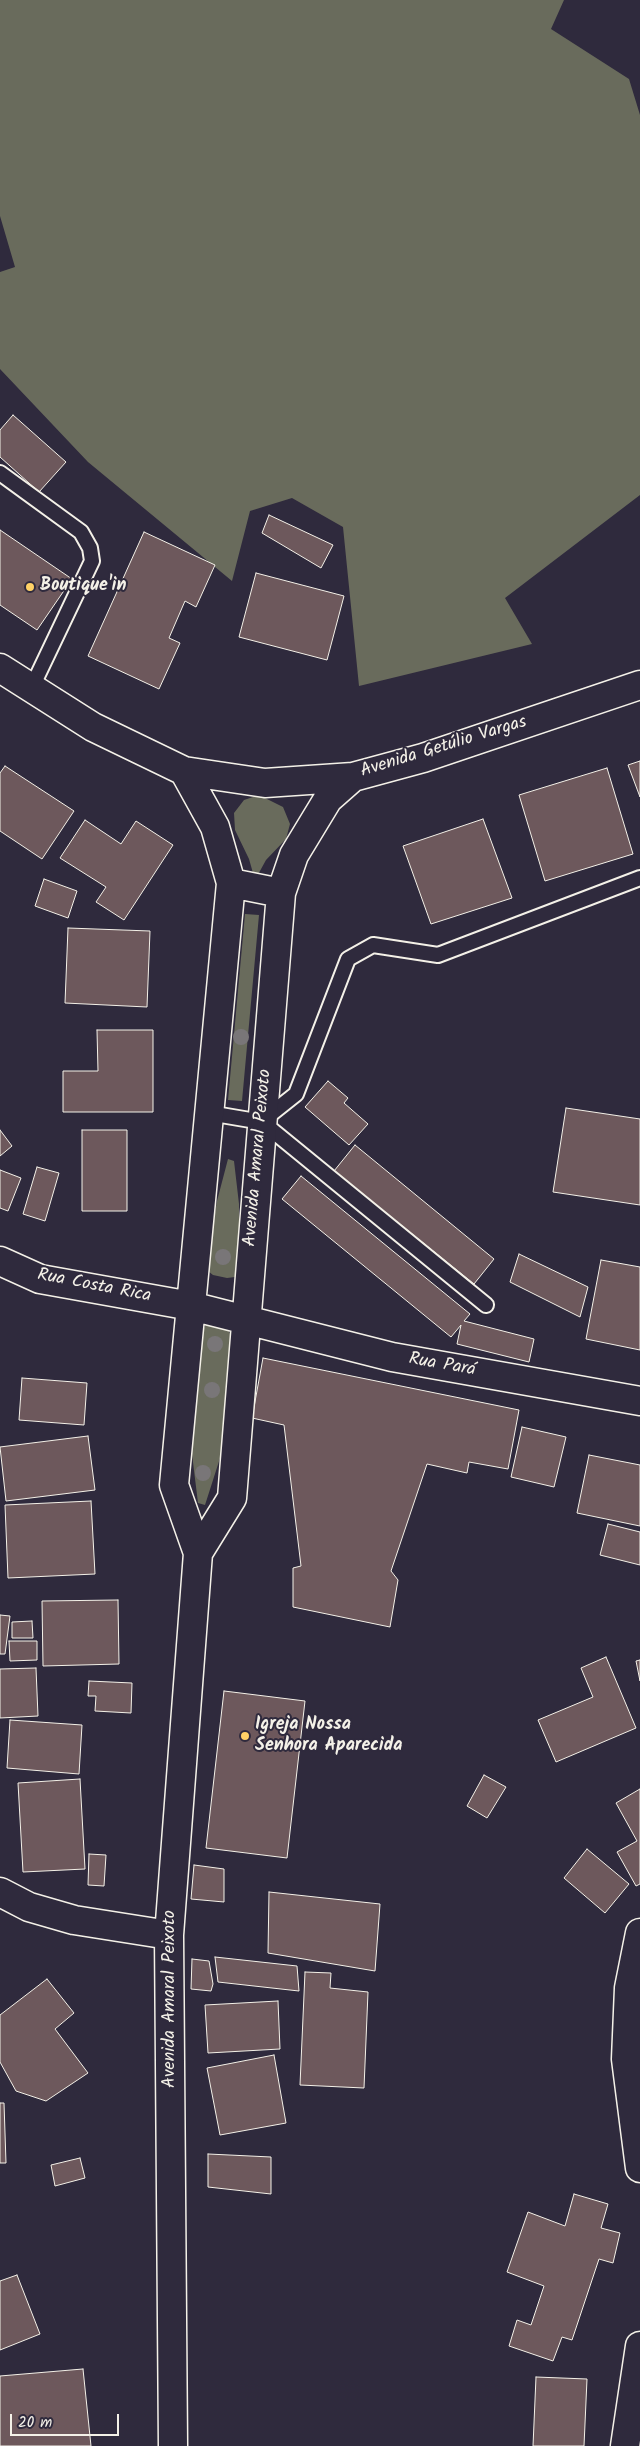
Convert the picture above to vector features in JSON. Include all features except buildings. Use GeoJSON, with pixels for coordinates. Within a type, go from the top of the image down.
{"type":"FeatureCollection","features":[{"type":"Feature","properties":{"kind":"street","name":"Avenida Getúlio Vargas"},"geometry":{"type":"LineString","coordinates":[[0,668],[93,727],[184,770],[264,783],[353,777],[423,758],[640,685]]}},
{"type":"Feature","properties":{"kind":"street","name":"Avenida Amaral Peixoto"},"geometry":{"type":"LineString","coordinates":[[173,2446],[169,1935],[198,1553],[174,1485],[231,883],[215,827],[184,770]]}},
{"type":"Feature","properties":{"kind":"street","name":"Avenida Amaral Peixoto"},"geometry":{"type":"LineString","coordinates":[[198,1553],[232,1498],[281,893],[294,855],[328,799],[353,777]]}},
{"type":"Feature","properties":{"kind":"street"},"geometry":{"type":"LineString","coordinates":[[231,883],[281,893]]}},
{"type":"Feature","properties":{"kind":"street","name":"Rua Costa Rica"},"geometry":{"type":"LineString","coordinates":[[0,1261],[40,1279],[191,1306],[246,1320]]}},
{"type":"Feature","properties":{"kind":"street","name":"Rua Pará"},"geometry":{"type":"LineString","coordinates":[[246,1320],[392,1357],[640,1401]]}},
{"type":"Feature","properties":{"kind":"street"},"geometry":{"type":"LineString","coordinates":[[0,1892],[29,1907],[74,1920],[169,1935]]}},
{"type":"Feature","properties":{"kind":"street"},"geometry":{"type":"LineString","coordinates":[[640,1933],[629,1988],[626,2059],[640,2168]]}},
{"type":"Feature","properties":{"kind":"street"},"geometry":{"type":"LineString","coordinates":[[625,2446],[640,2346]]}},
{"type":"Feature","properties":{"kind":"lane"},"geometry":{"type":"LineString","coordinates":[[0,473],[80,532],[90,548],[91,554],[92,561],[32,687]]}},
{"type":"Feature","properties":{"kind":"lane"},"geometry":{"type":"LineString","coordinates":[[262,1122],[296,1094],[348,959],[373,945],[438,955],[640,878]]}},
{"type":"Feature","properties":{"kind":"lane"},"geometry":{"type":"LineString","coordinates":[[209,1113],[262,1122],[486,1305]]}},
{"type":"Feature","properties":{"kind":"green space"},"geometry":{"type":"Polygon","coordinates":[[[0,0],[564,0],[551,29],[629,79],[640,115],[640,495],[505,598],[532,644],[359,686],[343,527],[292,498],[250,511],[232,581],[88,462],[0,369],[0,272],[15,267],[0,216],[0,0]]]}},
{"type":"Feature","properties":{"kind":"green space"},"geometry":{"type":"Polygon","coordinates":[[[259,795],[283,807],[290,824],[286,839],[266,860],[255,880],[249,859],[235,830],[234,813],[244,800],[259,795]]]}},
{"type":"Feature","properties":{"kind":"green space"},"geometry":{"type":"Polygon","coordinates":[[[245,914],[259,915],[242,1101],[228,1100],[245,914]]]}},
{"type":"Feature","properties":{"kind":"green space"},"geometry":{"type":"Polygon","coordinates":[[[228,1159],[234,1161],[239,1204],[239,1271],[235,1277],[227,1278],[213,1275],[208,1271],[206,1264],[217,1201],[228,1159]]]}},
{"type":"Feature","properties":{"kind":"green space"},"geometry":{"type":"Polygon","coordinates":[[[212,1323],[228,1329],[231,1336],[222,1452],[205,1505],[198,1503],[191,1446],[203,1330],[206,1324],[212,1323]]]}},
{"type":"Feature","properties":{"kind":"place","name":"Boutique'in"},"geometry":{"type":"Point","coordinates":[30,587]}},
{"type":"Feature","properties":{"kind":"place","name":"Igreja Nossa Senhora Aparecida"},"geometry":{"type":"Point","coordinates":[245,1736]}}]}
